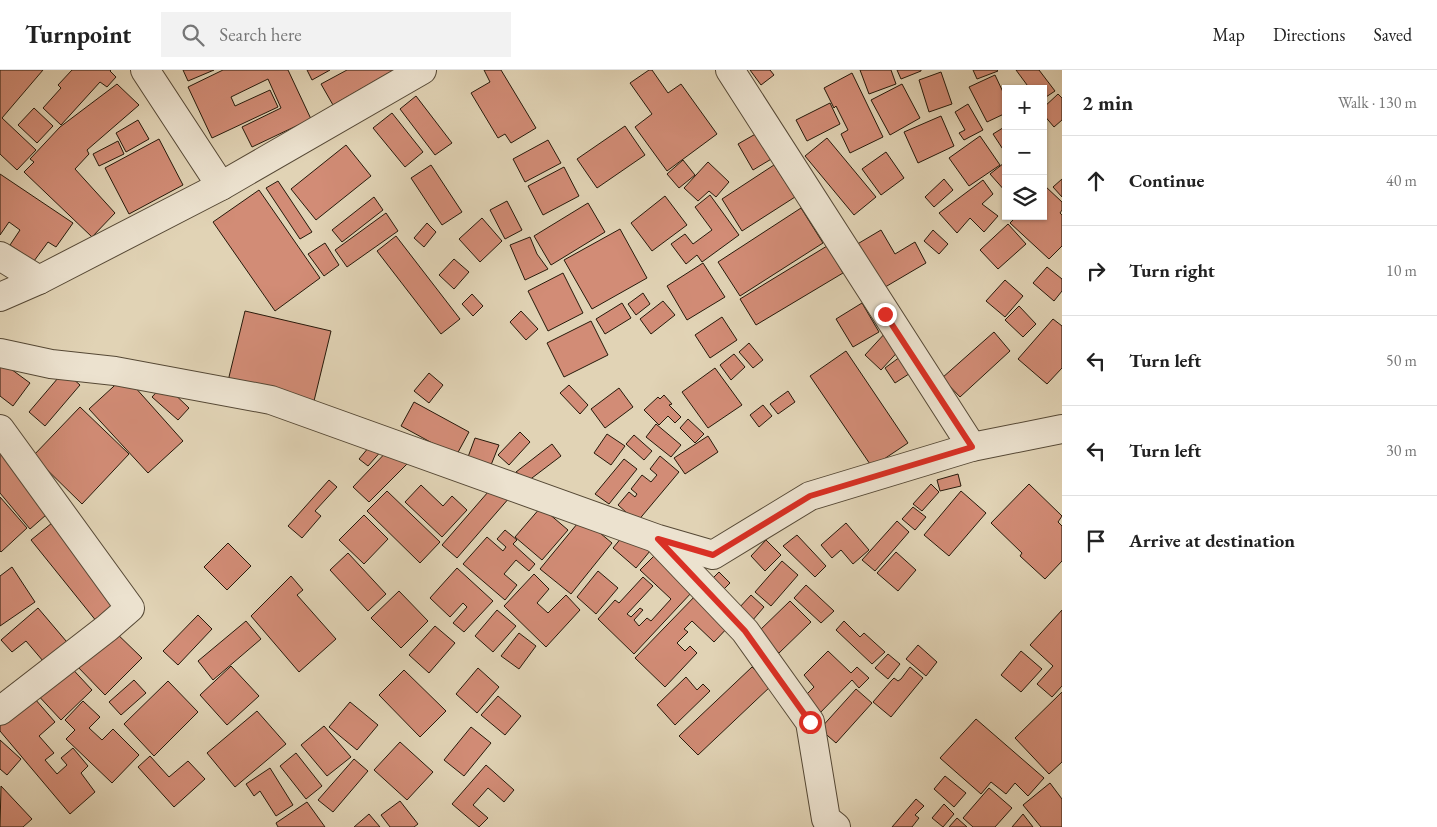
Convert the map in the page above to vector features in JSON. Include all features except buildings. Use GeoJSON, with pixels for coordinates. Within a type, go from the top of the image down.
{"type":"FeatureCollection","features":[{"type":"Feature","properties":{"kind":"street"},"geometry":{"type":"LineString","coordinates":[[145,70],[221,186]]}},
{"type":"Feature","properties":{"kind":"street"},"geometry":{"type":"LineString","coordinates":[[0,297],[39,280],[221,186],[422,70]]}},
{"type":"Feature","properties":{"kind":"street"},"geometry":{"type":"LineString","coordinates":[[730,70],[972,447]]}},
{"type":"Feature","properties":{"kind":"street"},"geometry":{"type":"LineString","coordinates":[[0,256],[39,280]]}},
{"type":"Feature","properties":{"kind":"street"},"geometry":{"type":"LineString","coordinates":[[0,353],[51,364],[115,372],[271,400],[658,539],[713,555],[810,496],[972,447],[1062,429]]}},
{"type":"Feature","properties":{"kind":"street"},"geometry":{"type":"LineString","coordinates":[[0,429],[130,608],[0,711]]}},
{"type":"Feature","properties":{"kind":"street"},"geometry":{"type":"LineString","coordinates":[[658,539],[745,631],[810,722],[826,819],[836,827]]}},
{"type":"Feature","properties":{"kind":"route"},"geometry":{"type":"LineString","coordinates":[[810,722],[745,631],[658,539],[713,555],[810,496],[972,447],[885,314]]}}]}
